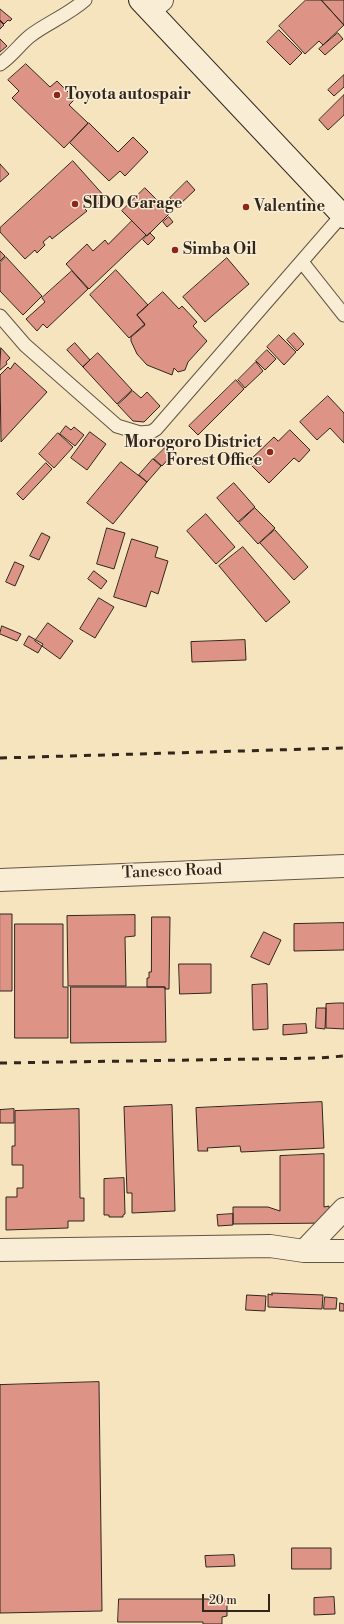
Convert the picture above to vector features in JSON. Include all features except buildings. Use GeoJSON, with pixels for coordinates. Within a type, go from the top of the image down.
{"type":"FeatureCollection","features":[{"type":"Feature","properties":{"kind":"street"},"geometry":{"type":"LineString","coordinates":[[151,3],[343,216]]}},
{"type":"Feature","properties":{"kind":"street","name":"Tanesco Road"},"geometry":{"type":"LineString","coordinates":[[0,880],[344,866]]}},
{"type":"Feature","properties":{"kind":"street"},"geometry":{"type":"LineString","coordinates":[[304,1251],[344,1209]]}},
{"type":"Feature","properties":{"kind":"street"},"geometry":{"type":"LineString","coordinates":[[0,1250],[270,1246],[304,1251],[344,1252]]}},
{"type":"Feature","properties":{"kind":"lane"},"geometry":{"type":"LineString","coordinates":[[0,64],[15,53],[29,37],[68,13],[85,0]]}},
{"type":"Feature","properties":{"kind":"lane"},"geometry":{"type":"LineString","coordinates":[[0,316],[25,345],[117,426],[140,433],[151,432],[156,429],[343,216]]}},
{"type":"Feature","properties":{"kind":"lane"},"geometry":{"type":"LineString","coordinates":[[302,262],[344,315]]}},
{"type":"Feature","properties":{"kind":"railway"},"geometry":{"type":"LineString","coordinates":[[0,758],[344,748]]}},
{"type":"Feature","properties":{"kind":"railway"},"geometry":{"type":"LineString","coordinates":[[0,1063],[318,1058],[344,1056]]}},
{"type":"Feature","properties":{"kind":"place","name":"Toyota autospair"},"geometry":{"type":"Point","coordinates":[57,95]}},
{"type":"Feature","properties":{"kind":"place","name":"SIDO Garage"},"geometry":{"type":"Point","coordinates":[75,204]}},
{"type":"Feature","properties":{"kind":"place","name":"Valentine"},"geometry":{"type":"Point","coordinates":[246,207]}},
{"type":"Feature","properties":{"kind":"place","name":"Simba Oil"},"geometry":{"type":"Point","coordinates":[175,250]}},
{"type":"Feature","properties":{"kind":"place","name":"Morogoro District Forest Office"},"geometry":{"type":"Point","coordinates":[270,452]}}]}
